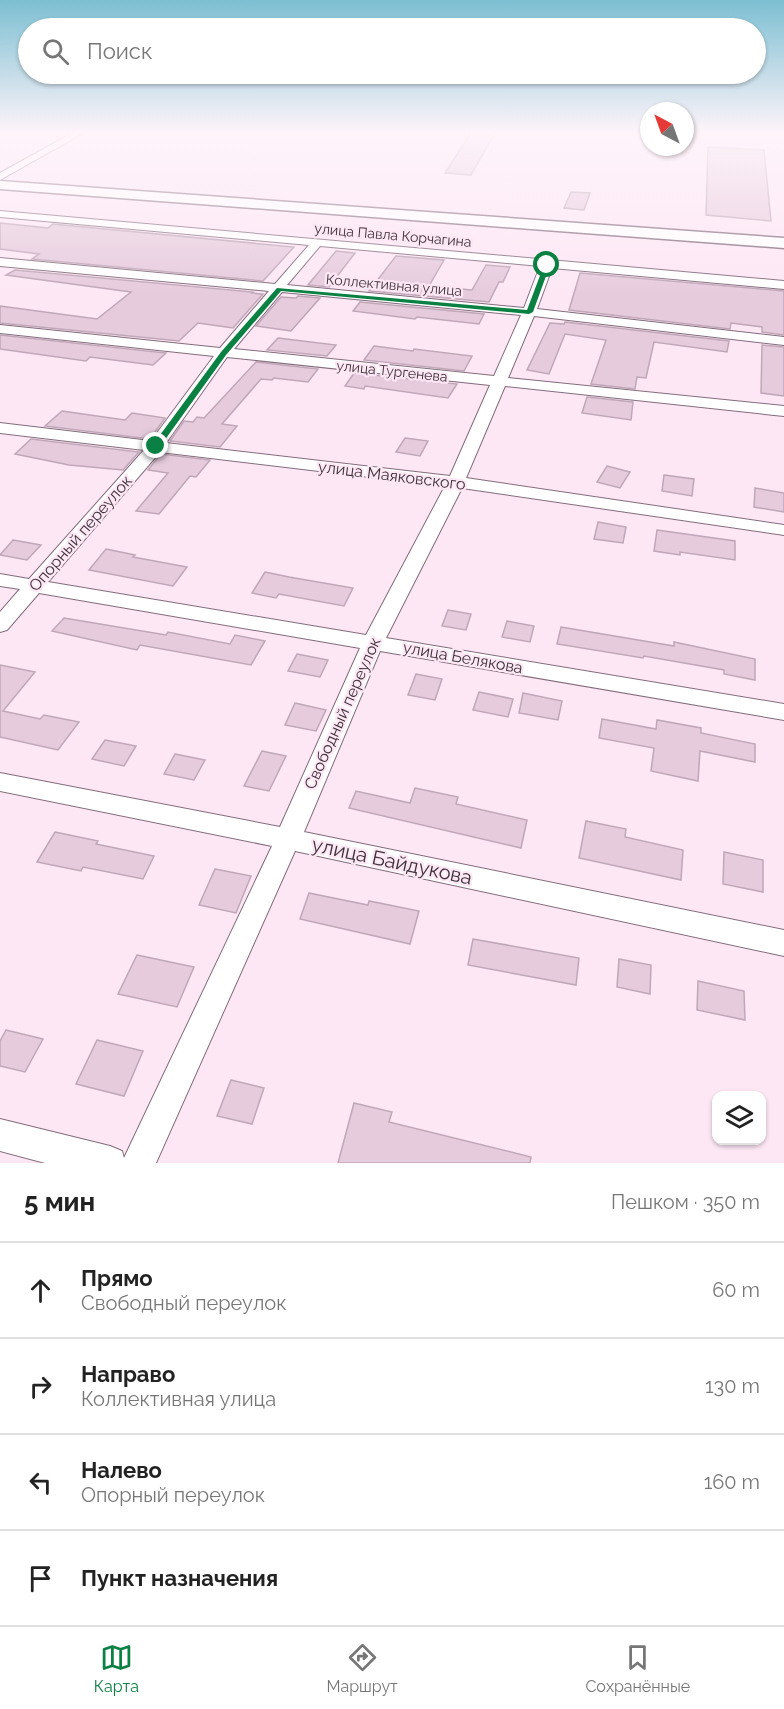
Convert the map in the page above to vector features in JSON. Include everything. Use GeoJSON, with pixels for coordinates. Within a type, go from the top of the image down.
{"type":"FeatureCollection","features":[{"type":"Feature","properties":{"kind":"street"},"geometry":{"type":"LineString","coordinates":[[17,185],[784,243]]}},
{"type":"Feature","properties":{"kind":"street","name":"улица Павла Корчагина"},"geometry":{"type":"LineString","coordinates":[[0,214],[784,285]]}},
{"type":"Feature","properties":{"kind":"street","name":"Опорный переулок"},"geometry":{"type":"LineString","coordinates":[[0,625],[156,446],[223,353],[317,243]]}},
{"type":"Feature","properties":{"kind":"street","name":"Коллективная улица"},"geometry":{"type":"LineString","coordinates":[[0,262],[529,312],[784,341]]}},
{"type":"Feature","properties":{"kind":"street","name":"Свободный переулок"},"geometry":{"type":"LineString","coordinates":[[140,1163],[288,839],[373,642],[456,483],[500,383],[547,265]]}},
{"type":"Feature","properties":{"kind":"street","name":"улица Тургенева"},"geometry":{"type":"LineString","coordinates":[[0,329],[784,411]]}},
{"type":"Feature","properties":{"kind":"street","name":"улица Маяковского"},"geometry":{"type":"LineString","coordinates":[[0,428],[456,483],[784,530]]}},
{"type":"Feature","properties":{"kind":"street","name":"улица Белякова"},"geometry":{"type":"LineString","coordinates":[[0,580],[784,712]]}},
{"type":"Feature","properties":{"kind":"street","name":"улица Байдукова"},"geometry":{"type":"LineString","coordinates":[[0,782],[288,839],[784,944]]}},
{"type":"Feature","properties":{"kind":"street"},"geometry":{"type":"LineString","coordinates":[[0,1135],[110,1163]]}},
{"type":"Feature","properties":{"kind":"building"},"geometry":{"type":"Polygon","coordinates":[[[707,185],[767,185],[771,221],[706,215],[707,185]]]}},
{"type":"Feature","properties":{"kind":"building"},"geometry":{"type":"Polygon","coordinates":[[[571,192],[590,193],[584,210],[564,208],[571,192]]]}},
{"type":"Feature","properties":{"kind":"building"},"geometry":{"type":"Polygon","coordinates":[[[0,223],[48,228],[53,224],[294,247],[263,281],[32,259],[39,254],[0,249],[0,223]]]}},
{"type":"Feature","properties":{"kind":"building"},"geometry":{"type":"Polygon","coordinates":[[[336,251],[355,253],[329,287],[308,285],[336,251]]]}},
{"type":"Feature","properties":{"kind":"building"},"geometry":{"type":"Polygon","coordinates":[[[396,256],[444,260],[429,286],[472,290],[486,265],[510,267],[489,302],[369,291],[396,256]]]}},
{"type":"Feature","properties":{"kind":"building"},"geometry":{"type":"Polygon","coordinates":[[[15,270],[263,294],[233,328],[198,323],[179,341],[0,323],[0,306],[97,319],[131,292],[6,275],[15,270]]]}},
{"type":"Feature","properties":{"kind":"building"},"geometry":{"type":"Polygon","coordinates":[[[580,273],[784,291],[784,335],[762,332],[762,327],[731,323],[730,329],[569,310],[580,273]]]}},
{"type":"Feature","properties":{"kind":"building"},"geometry":{"type":"Polygon","coordinates":[[[298,296],[320,298],[291,331],[256,326],[281,297],[296,298],[298,296]]]}},
{"type":"Feature","properties":{"kind":"building"},"geometry":{"type":"Polygon","coordinates":[[[360,302],[484,314],[479,324],[417,317],[415,319],[353,311],[360,302]]]}},
{"type":"Feature","properties":{"kind":"building"},"geometry":{"type":"Polygon","coordinates":[[[565,322],[729,341],[727,352],[654,342],[646,378],[637,377],[635,389],[591,384],[606,340],[565,334],[549,374],[527,370],[550,323],[564,324],[565,322]]]}},
{"type":"Feature","properties":{"kind":"building"},"geometry":{"type":"Polygon","coordinates":[[[0,335],[166,353],[153,365],[90,357],[86,361],[0,349],[0,335]]]}},
{"type":"Feature","properties":{"kind":"building"},"geometry":{"type":"Polygon","coordinates":[[[278,338],[336,345],[327,356],[267,350],[278,338]]]}},
{"type":"Feature","properties":{"kind":"building"},"geometry":{"type":"Polygon","coordinates":[[[762,345],[784,347],[784,396],[761,393],[762,345]]]}},
{"type":"Feature","properties":{"kind":"building"},"geometry":{"type":"Polygon","coordinates":[[[374,346],[472,356],[464,371],[364,360],[374,346]]]}},
{"type":"Feature","properties":{"kind":"building"},"geometry":{"type":"Polygon","coordinates":[[[256,362],[318,369],[308,382],[274,378],[272,380],[261,379],[222,424],[237,426],[220,447],[170,441],[184,421],[193,422],[197,417],[204,418],[256,362]]]}},
{"type":"Feature","properties":{"kind":"building"},"geometry":{"type":"Polygon","coordinates":[[[354,373],[457,384],[448,398],[365,386],[364,389],[345,386],[354,373]]]}},
{"type":"Feature","properties":{"kind":"building"},"geometry":{"type":"Polygon","coordinates":[[[587,397],[633,402],[631,420],[582,413],[587,397]]]}},
{"type":"Feature","properties":{"kind":"building"},"geometry":{"type":"Polygon","coordinates":[[[62,411],[125,420],[132,413],[165,418],[150,439],[45,426],[62,411]]]}},
{"type":"Feature","properties":{"kind":"building"},"geometry":{"type":"Polygon","coordinates":[[[405,438],[428,441],[420,456],[396,452],[405,438]]]}},
{"type":"Feature","properties":{"kind":"building"},"geometry":{"type":"Polygon","coordinates":[[[31,439],[139,452],[123,470],[69,465],[15,454],[31,439]]]}},
{"type":"Feature","properties":{"kind":"building"},"geometry":{"type":"Polygon","coordinates":[[[161,454],[210,460],[196,477],[190,476],[159,514],[136,511],[168,473],[148,470],[161,454]]]}},
{"type":"Feature","properties":{"kind":"building"},"geometry":{"type":"Polygon","coordinates":[[[607,466],[630,472],[620,488],[597,482],[607,466]]]}},
{"type":"Feature","properties":{"kind":"building"},"geometry":{"type":"Polygon","coordinates":[[[664,475],[694,479],[692,496],[662,491],[664,475]]]}},
{"type":"Feature","properties":{"kind":"building"},"geometry":{"type":"Polygon","coordinates":[[[755,488],[784,493],[784,512],[754,507],[755,488]]]}},
{"type":"Feature","properties":{"kind":"building"},"geometry":{"type":"Polygon","coordinates":[[[598,522],[626,527],[623,543],[594,539],[598,522]]]}},
{"type":"Feature","properties":{"kind":"building"},"geometry":{"type":"Polygon","coordinates":[[[657,530],[735,541],[735,560],[680,552],[680,555],[654,551],[657,530]]]}},
{"type":"Feature","properties":{"kind":"building"},"geometry":{"type":"Polygon","coordinates":[[[13,540],[41,545],[27,560],[0,555],[13,540]]]}},
{"type":"Feature","properties":{"kind":"building"},"geometry":{"type":"Polygon","coordinates":[[[106,549],[135,555],[133,557],[187,567],[173,586],[89,570],[106,549]]]}},
{"type":"Feature","properties":{"kind":"building"},"geometry":{"type":"Polygon","coordinates":[[[265,572],[353,588],[344,606],[279,594],[276,598],[252,593],[265,572]]]}},
{"type":"Feature","properties":{"kind":"building"},"geometry":{"type":"Polygon","coordinates":[[[448,610],[471,614],[466,630],[442,626],[448,610]]]}},
{"type":"Feature","properties":{"kind":"building"},"geometry":{"type":"Polygon","coordinates":[[[64,618],[166,635],[168,632],[230,644],[235,635],[265,641],[251,665],[140,645],[137,650],[52,631],[64,618]]]}},
{"type":"Feature","properties":{"kind":"building"},"geometry":{"type":"Polygon","coordinates":[[[507,621],[534,626],[530,642],[502,637],[507,621]]]}},
{"type":"Feature","properties":{"kind":"building"},"geometry":{"type":"Polygon","coordinates":[[[561,627],[674,646],[674,642],[755,659],[755,680],[724,674],[724,670],[557,644],[561,627]]]}},
{"type":"Feature","properties":{"kind":"building"},"geometry":{"type":"Polygon","coordinates":[[[297,654],[328,660],[320,677],[288,671],[297,654]]]}},
{"type":"Feature","properties":{"kind":"building"},"geometry":{"type":"Polygon","coordinates":[[[0,665],[35,672],[3,711],[40,719],[44,715],[79,722],[58,750],[0,737],[0,665]]]}},
{"type":"Feature","properties":{"kind":"building"},"geometry":{"type":"Polygon","coordinates":[[[416,674],[442,679],[435,700],[408,695],[416,674]]]}},
{"type":"Feature","properties":{"kind":"building"},"geometry":{"type":"Polygon","coordinates":[[[479,692],[513,699],[508,717],[473,710],[479,692]]]}},
{"type":"Feature","properties":{"kind":"building"},"geometry":{"type":"Polygon","coordinates":[[[523,693],[562,701],[558,720],[519,713],[523,693]]]}},
{"type":"Feature","properties":{"kind":"building"},"geometry":{"type":"Polygon","coordinates":[[[295,703],[326,710],[316,731],[285,725],[295,703]]]}},
{"type":"Feature","properties":{"kind":"building"},"geometry":{"type":"Polygon","coordinates":[[[602,719],[656,729],[657,720],[701,728],[701,733],[755,744],[755,762],[700,751],[698,781],[651,771],[654,748],[599,738],[602,719]]]}},
{"type":"Feature","properties":{"kind":"building"},"geometry":{"type":"Polygon","coordinates":[[[105,740],[136,746],[124,766],[92,759],[105,740]]]}},
{"type":"Feature","properties":{"kind":"building"},"geometry":{"type":"Polygon","coordinates":[[[262,751],[286,756],[269,791],[244,786],[262,751]]]}},
{"type":"Feature","properties":{"kind":"building"},"geometry":{"type":"Polygon","coordinates":[[[175,754],[205,760],[194,780],[164,774],[175,754]]]}},
{"type":"Feature","properties":{"kind":"building"},"geometry":{"type":"Polygon","coordinates":[[[415,788],[458,797],[456,804],[527,820],[521,848],[349,808],[356,791],[410,803],[415,788]]]}},
{"type":"Feature","properties":{"kind":"building"},"geometry":{"type":"Polygon","coordinates":[[[586,821],[626,829],[625,837],[683,850],[681,880],[579,858],[586,821]]]}},
{"type":"Feature","properties":{"kind":"building"},"geometry":{"type":"Polygon","coordinates":[[[55,832],[98,841],[96,844],[154,856],[143,879],[83,867],[81,871],[37,862],[55,832]]]}},
{"type":"Feature","properties":{"kind":"building"},"geometry":{"type":"Polygon","coordinates":[[[724,852],[763,860],[763,892],[723,884],[724,852]]]}},
{"type":"Feature","properties":{"kind":"building"},"geometry":{"type":"Polygon","coordinates":[[[215,869],[251,876],[236,913],[199,905],[215,869]]]}},
{"type":"Feature","properties":{"kind":"building"},"geometry":{"type":"Polygon","coordinates":[[[309,893],[368,905],[369,901],[419,911],[410,944],[300,919],[309,893]]]}},
{"type":"Feature","properties":{"kind":"building"},"geometry":{"type":"Polygon","coordinates":[[[473,939],[579,958],[576,985],[468,965],[473,939]]]}},
{"type":"Feature","properties":{"kind":"building"},"geometry":{"type":"Polygon","coordinates":[[[137,955],[194,967],[177,1007],[118,994],[137,955]]]}},
{"type":"Feature","properties":{"kind":"building"},"geometry":{"type":"Polygon","coordinates":[[[619,959],[651,965],[650,994],[617,987],[619,959]]]}},
{"type":"Feature","properties":{"kind":"building"},"geometry":{"type":"Polygon","coordinates":[[[698,981],[744,991],[745,1020],[697,1010],[698,981]]]}},
{"type":"Feature","properties":{"kind":"building"},"geometry":{"type":"Polygon","coordinates":[[[6,1030],[43,1039],[25,1072],[0,1066],[0,1041],[6,1030]]]}},
{"type":"Feature","properties":{"kind":"building"},"geometry":{"type":"Polygon","coordinates":[[[97,1040],[143,1051],[124,1096],[76,1084],[97,1040]]]}},
{"type":"Feature","properties":{"kind":"building"},"geometry":{"type":"Polygon","coordinates":[[[231,1080],[264,1088],[252,1124],[217,1116],[231,1080]]]}},
{"type":"Feature","properties":{"kind":"building"},"geometry":{"type":"Polygon","coordinates":[[[354,1103],[392,1112],[389,1122],[531,1157],[530,1163],[338,1163],[354,1103]]]}},
{"type":"Feature","properties":{"kind":"route"},"geometry":{"type":"LineString","coordinates":[[156,446],[223,353],[279,289],[529,312],[547,265]]}}]}
